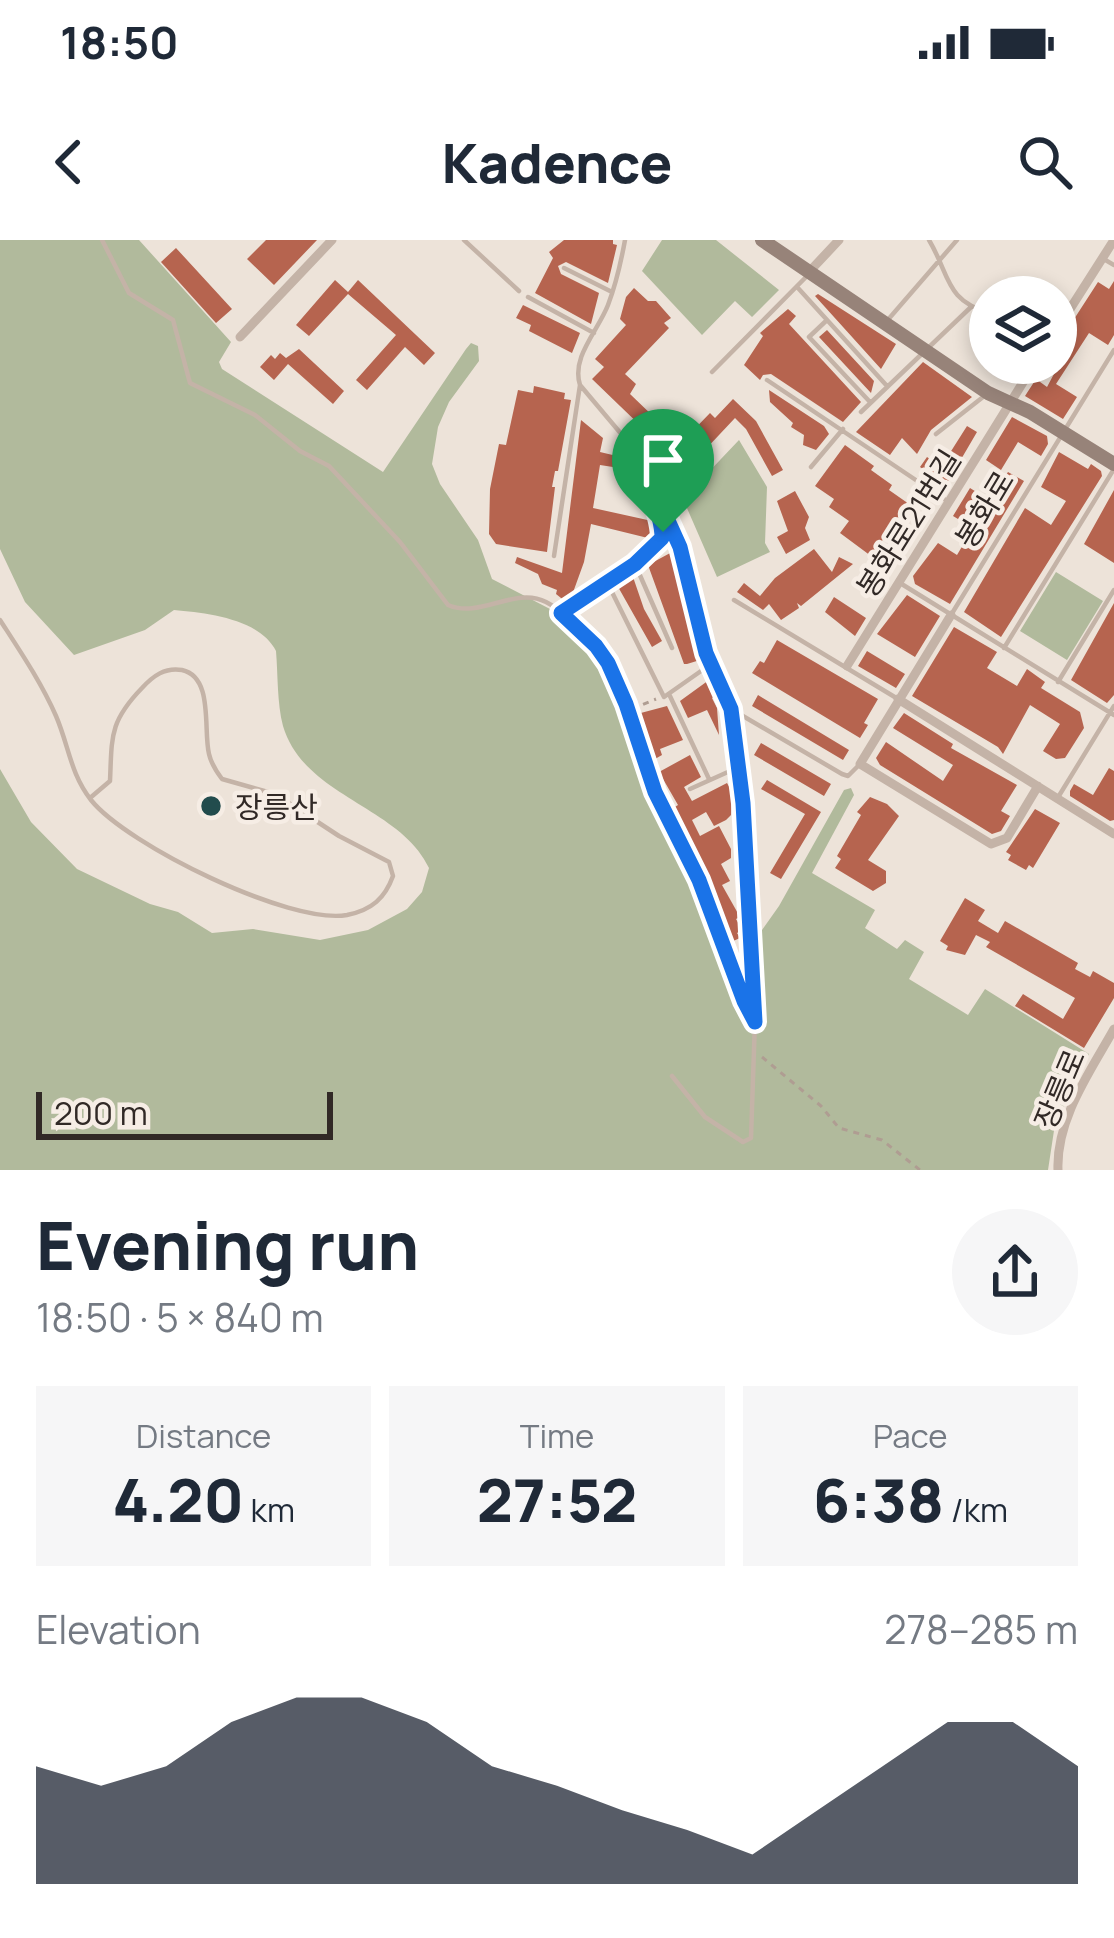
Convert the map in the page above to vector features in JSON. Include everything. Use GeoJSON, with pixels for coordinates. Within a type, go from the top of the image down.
{"type":"FeatureCollection","features":[{"type":"Feature","properties":{"kind":"street"},"geometry":{"type":"LineString","coordinates":[[240,337],[332,240]]}},
{"type":"Feature","properties":{"kind":"street"},"geometry":{"type":"LineString","coordinates":[[762,240],[988,393],[1114,466]]}},
{"type":"Feature","properties":{"kind":"street"},"geometry":{"type":"LineString","coordinates":[[809,272],[839,240]]}},
{"type":"Feature","properties":{"kind":"street"},"geometry":{"type":"LineString","coordinates":[[1077,298],[1114,240]]}},
{"type":"Feature","properties":{"kind":"street","name":"봉화로21번길"},"geometry":{"type":"LineString","coordinates":[[847,667],[1022,384]]}},
{"type":"Feature","properties":{"kind":"street"},"geometry":{"type":"LineString","coordinates":[[951,614],[860,764],[991,844],[1006,838],[1037,786]]}},
{"type":"Feature","properties":{"kind":"street"},"geometry":{"type":"LineString","coordinates":[[898,699],[1114,834]]}},
{"type":"Feature","properties":{"kind":"street","name":"장릉로"},"geometry":{"type":"LineString","coordinates":[[1058,1170],[1070,1110],[1114,1029]]}},
{"type":"Feature","properties":{"kind":"lane"},"geometry":{"type":"LineString","coordinates":[[102,240],[129,292],[173,320],[190,383],[255,415],[300,451],[328,466],[393,534],[448,605],[469,609],[535,598],[561,613],[602,654],[628,710],[655,792],[699,880],[755,1022]]}},
{"type":"Feature","properties":{"kind":"lane"},"geometry":{"type":"LineString","coordinates":[[464,240],[519,291]]}},
{"type":"Feature","properties":{"kind":"lane"},"geometry":{"type":"LineString","coordinates":[[554,556],[580,385],[578,368],[612,292],[625,240]]}},
{"type":"Feature","properties":{"kind":"lane"},"geometry":{"type":"LineString","coordinates":[[929,240],[950,287],[969,306]]}},
{"type":"Feature","properties":{"kind":"lane"},"geometry":{"type":"LineString","coordinates":[[886,322],[956,240]]}},
{"type":"Feature","properties":{"kind":"lane"},"geometry":{"type":"LineString","coordinates":[[1102,258],[1114,265]]}},
{"type":"Feature","properties":{"kind":"lane"},"geometry":{"type":"LineString","coordinates":[[564,268],[612,292]]}},
{"type":"Feature","properties":{"kind":"lane"},"geometry":{"type":"LineString","coordinates":[[712,372],[809,272]]}},
{"type":"Feature","properties":{"kind":"lane"},"geometry":{"type":"LineString","coordinates":[[796,286],[887,386]]}},
{"type":"Feature","properties":{"kind":"lane"},"geometry":{"type":"LineString","coordinates":[[528,298],[594,333]]}},
{"type":"Feature","properties":{"kind":"lane"},"geometry":{"type":"LineString","coordinates":[[861,412],[969,308]]}},
{"type":"Feature","properties":{"kind":"lane"},"geometry":{"type":"LineString","coordinates":[[827,320],[809,337],[869,402]]}},
{"type":"Feature","properties":{"kind":"lane","name":"봉화로"},"geometry":{"type":"LineString","coordinates":[[951,614],[1114,350]]}},
{"type":"Feature","properties":{"kind":"lane"},"geometry":{"type":"LineString","coordinates":[[766,380],[950,503]]}},
{"type":"Feature","properties":{"kind":"lane"},"geometry":{"type":"LineString","coordinates":[[580,385],[642,463],[680,547],[710,664],[731,709],[739,767],[756,1052],[752,1133],[747,1142],[705,1117],[672,1076]]}},
{"type":"Feature","properties":{"kind":"lane"},"geometry":{"type":"LineString","coordinates":[[936,434],[988,393]]}},
{"type":"Feature","properties":{"kind":"lane"},"geometry":{"type":"LineString","coordinates":[[811,467],[843,429]]}},
{"type":"Feature","properties":{"kind":"lane"},"geometry":{"type":"LineString","coordinates":[[561,613],[658,543],[663,532],[642,463]]}},
{"type":"Feature","properties":{"kind":"lane"},"geometry":{"type":"LineString","coordinates":[[1004,648],[1114,466]]}},
{"type":"Feature","properties":{"kind":"lane"},"geometry":{"type":"LineString","coordinates":[[635,564],[672,648]]}},
{"type":"Feature","properties":{"kind":"lane"},"geometry":{"type":"LineString","coordinates":[[607,582],[709,779]]}},
{"type":"Feature","properties":{"kind":"lane"},"geometry":{"type":"LineString","coordinates":[[900,583],[1113,712],[1057,799]]}},
{"type":"Feature","properties":{"kind":"lane"},"geometry":{"type":"LineString","coordinates":[[1058,682],[1114,590]]}},
{"type":"Feature","properties":{"kind":"lane"},"geometry":{"type":"LineString","coordinates":[[734,600],[898,699]]}},
{"type":"Feature","properties":{"kind":"lane"},"geometry":{"type":"LineString","coordinates":[[0,620],[48,698],[69,765],[90,798],[141,842],[212,878],[274,902],[334,915],[352,914],[380,900],[393,875],[389,862],[275,794],[222,778],[208,748],[201,687],[184,670],[162,671],[152,677],[125,706],[111,736],[110,781],[90,798]]}},
{"type":"Feature","properties":{"kind":"lane"},"geometry":{"type":"LineString","coordinates":[[667,695],[710,664]]}},
{"type":"Feature","properties":{"kind":"lane"},"geometry":{"type":"LineString","coordinates":[[731,709],[842,774],[854,772],[860,764]]}},
{"type":"Feature","properties":{"kind":"lane"},"geometry":{"type":"LineString","coordinates":[[690,789],[739,767]]}},
{"type":"Feature","properties":{"kind":"path"},"geometry":{"type":"LineString","coordinates":[[628,710],[667,695]]}},
{"type":"Feature","properties":{"kind":"path"},"geometry":{"type":"LineString","coordinates":[[756,1052],[821,1106],[838,1128],[882,1140],[920,1170]]}},
{"type":"Feature","properties":{"kind":"green space"},"geometry":{"type":"Polygon","coordinates":[[[0,240],[139,240],[231,342],[219,362],[222,369],[383,472],[466,349],[471,343],[478,346],[479,361],[449,402],[438,427],[432,464],[478,540],[492,579],[550,609],[587,640],[606,667],[653,793],[711,918],[747,1022],[756,1024],[758,1019],[757,937],[844,790],[851,788],[854,795],[812,873],[875,910],[865,928],[897,949],[905,940],[924,952],[909,979],[968,1015],[985,989],[1089,1054],[1055,1124],[1048,1170],[0,1170],[0,769],[31,822],[77,869],[150,904],[178,912],[212,933],[253,929],[320,940],[368,930],[407,909],[422,892],[429,868],[397,830],[331,786],[294,750],[281,717],[276,651],[258,632],[232,620],[174,610],[145,630],[74,655],[25,602],[0,549],[0,240]]]}},
{"type":"Feature","properties":{"kind":"green space"},"geometry":{"type":"Polygon","coordinates":[[[662,240],[716,240],[779,290],[752,317],[735,301],[702,335],[642,271],[662,240]]]}},
{"type":"Feature","properties":{"kind":"green space"},"geometry":{"type":"Polygon","coordinates":[[[739,440],[767,487],[765,543],[770,552],[717,577],[683,499],[739,440]]]}},
{"type":"Feature","properties":{"kind":"green space"},"geometry":{"type":"Polygon","coordinates":[[[1056,572],[1103,601],[1067,660],[1020,631],[1056,572]]]}},
{"type":"Feature","properties":{"kind":"building"},"geometry":{"type":"Polygon","coordinates":[[[266,240],[317,240],[274,285],[247,259],[266,240]]]}},
{"type":"Feature","properties":{"kind":"building"},"geometry":{"type":"Polygon","coordinates":[[[564,240],[613,240],[617,245],[608,283],[566,262],[558,266],[561,274],[599,293],[591,324],[535,293],[553,258],[549,252],[564,240]]]}},
{"type":"Feature","properties":{"kind":"building"},"geometry":{"type":"Polygon","coordinates":[[[176,248],[232,309],[216,323],[161,262],[176,248]]]}},
{"type":"Feature","properties":{"kind":"building"},"geometry":{"type":"Polygon","coordinates":[[[335,280],[348,292],[358,280],[435,353],[424,365],[405,347],[367,390],[356,380],[396,335],[348,294],[309,336],[296,325],[335,280]]]}},
{"type":"Feature","properties":{"kind":"building"},"geometry":{"type":"Polygon","coordinates":[[[1114,281],[1114,335],[1108,345],[1089,333],[1077,352],[1077,314],[1098,282],[1109,289],[1114,281]]]}},
{"type":"Feature","properties":{"kind":"building"},"geometry":{"type":"Polygon","coordinates":[[[634,288],[648,301],[656,301],[671,318],[664,323],[669,328],[625,374],[636,384],[630,394],[681,443],[710,413],[715,418],[733,399],[756,421],[783,470],[772,476],[735,418],[672,485],[662,475],[676,460],[592,379],[604,367],[595,359],[626,325],[620,319],[634,288]]]}},
{"type":"Feature","properties":{"kind":"building"},"geometry":{"type":"Polygon","coordinates":[[[815,296],[896,344],[881,369],[815,296]]]}},
{"type":"Feature","properties":{"kind":"building"},"geometry":{"type":"Polygon","coordinates":[[[523,305],[580,333],[572,353],[529,331],[531,325],[516,318],[523,305]]]}},
{"type":"Feature","properties":{"kind":"building"},"geometry":{"type":"Polygon","coordinates":[[[788,309],[796,316],[789,324],[861,402],[843,422],[771,374],[760,380],[744,365],[763,336],[760,333],[788,309]]]}},
{"type":"Feature","properties":{"kind":"building"},"geometry":{"type":"Polygon","coordinates":[[[827,330],[874,381],[871,393],[819,337],[827,330]]]}},
{"type":"Feature","properties":{"kind":"building"},"geometry":{"type":"Polygon","coordinates":[[[299,349],[344,391],[333,404],[288,364],[274,380],[260,367],[271,355],[275,359],[280,353],[286,358],[299,349]]]}},
{"type":"Feature","properties":{"kind":"building"},"geometry":{"type":"Polygon","coordinates":[[[923,362],[972,397],[931,430],[917,454],[902,438],[890,455],[856,432],[923,362]]]}},
{"type":"Feature","properties":{"kind":"building"},"geometry":{"type":"Polygon","coordinates":[[[1033,384],[1056,384],[1077,397],[1063,419],[1025,396],[1033,384]]]}},
{"type":"Feature","properties":{"kind":"building"},"geometry":{"type":"Polygon","coordinates":[[[534,386],[565,393],[564,399],[571,400],[552,487],[547,552],[496,544],[489,534],[490,489],[499,444],[506,445],[518,390],[533,393],[534,386]]]}},
{"type":"Feature","properties":{"kind":"building"},"geometry":{"type":"Polygon","coordinates":[[[769,390],[824,426],[829,434],[816,450],[803,445],[804,435],[770,402],[769,390]]]}},
{"type":"Feature","properties":{"kind":"building"},"geometry":{"type":"Polygon","coordinates":[[[1012,417],[1047,436],[1048,444],[1041,456],[1018,442],[1001,470],[986,460],[1012,417]]]}},
{"type":"Feature","properties":{"kind":"building"},"geometry":{"type":"Polygon","coordinates":[[[581,420],[603,438],[600,452],[621,457],[631,470],[622,478],[613,467],[600,465],[593,508],[652,521],[655,535],[652,539],[591,524],[584,562],[566,602],[557,590],[542,584],[538,574],[515,563],[517,557],[562,573],[581,420]]]}},
{"type":"Feature","properties":{"kind":"building"},"geometry":{"type":"Polygon","coordinates":[[[967,426],[977,432],[946,485],[920,467],[927,457],[941,467],[967,426]]]}},
{"type":"Feature","properties":{"kind":"building"},"geometry":{"type":"Polygon","coordinates":[[[845,445],[874,466],[871,470],[892,485],[889,490],[909,504],[871,556],[840,533],[849,521],[829,507],[834,499],[815,486],[845,445]]]}},
{"type":"Feature","properties":{"kind":"building"},"geometry":{"type":"Polygon","coordinates":[[[1059,452],[1088,469],[1091,464],[1102,476],[1001,637],[964,612],[1025,508],[1051,525],[1066,501],[1041,487],[1059,452]]]}},
{"type":"Feature","properties":{"kind":"building"},"geometry":{"type":"Polygon","coordinates":[[[1008,472],[1024,481],[950,604],[915,584],[913,576],[938,543],[957,555],[973,528],[953,516],[970,488],[989,500],[1008,472]]]}},
{"type":"Feature","properties":{"kind":"building"},"geometry":{"type":"Polygon","coordinates":[[[1114,490],[1114,563],[1084,544],[1114,490]]]}},
{"type":"Feature","properties":{"kind":"building"},"geometry":{"type":"Polygon","coordinates":[[[795,491],[809,517],[805,528],[810,540],[786,554],[777,537],[788,531],[777,501],[795,491]]]}},
{"type":"Feature","properties":{"kind":"building"},"geometry":{"type":"Polygon","coordinates":[[[814,549],[832,572],[839,557],[853,564],[781,620],[769,604],[763,610],[737,592],[744,583],[760,596],[775,578],[814,549]]]}},
{"type":"Feature","properties":{"kind":"building"},"geometry":{"type":"Polygon","coordinates":[[[672,552],[700,660],[687,664],[648,565],[672,552]]]}},
{"type":"Feature","properties":{"kind":"building"},"geometry":{"type":"Polygon","coordinates":[[[633,577],[662,641],[652,647],[617,585],[633,577]]]}},
{"type":"Feature","properties":{"kind":"building"},"geometry":{"type":"Polygon","coordinates":[[[907,595],[940,616],[915,657],[877,634],[907,595]]]}},
{"type":"Feature","properties":{"kind":"building"},"geometry":{"type":"Polygon","coordinates":[[[834,597],[866,618],[855,636],[825,612],[834,597]]]}},
{"type":"Feature","properties":{"kind":"building"},"geometry":{"type":"Polygon","coordinates":[[[1114,603],[1114,695],[1107,703],[1071,680],[1114,603]]]}},
{"type":"Feature","properties":{"kind":"building"},"geometry":{"type":"Polygon","coordinates":[[[954,627],[997,652],[987,668],[1017,686],[1027,669],[1045,682],[1041,688],[1080,712],[1084,728],[1065,758],[1056,759],[1043,751],[1060,724],[1030,705],[1003,754],[912,696],[954,627]]]}},
{"type":"Feature","properties":{"kind":"building"},"geometry":{"type":"Polygon","coordinates":[[[777,640],[878,699],[860,738],[752,673],[777,640]]]}},
{"type":"Feature","properties":{"kind":"building"},"geometry":{"type":"Polygon","coordinates":[[[867,651],[905,674],[896,688],[858,666],[867,651]]]}},
{"type":"Feature","properties":{"kind":"building"},"geometry":{"type":"Polygon","coordinates":[[[709,680],[717,695],[712,698],[719,735],[707,710],[688,718],[680,701],[709,680]]]}},
{"type":"Feature","properties":{"kind":"building"},"geometry":{"type":"Polygon","coordinates":[[[758,695],[849,750],[843,760],[752,706],[758,695]]]}},
{"type":"Feature","properties":{"kind":"building"},"geometry":{"type":"Polygon","coordinates":[[[667,706],[683,740],[660,749],[662,755],[655,759],[637,714],[667,706]]]}},
{"type":"Feature","properties":{"kind":"building"},"geometry":{"type":"Polygon","coordinates":[[[904,713],[953,744],[951,748],[1017,785],[1001,811],[1010,816],[1001,831],[992,834],[880,765],[876,758],[886,742],[943,781],[953,765],[893,728],[904,713]]]}},
{"type":"Feature","properties":{"kind":"building"},"geometry":{"type":"Polygon","coordinates":[[[761,743],[831,784],[824,796],[754,755],[761,743]]]}},
{"type":"Feature","properties":{"kind":"building"},"geometry":{"type":"Polygon","coordinates":[[[690,755],[701,777],[684,787],[692,801],[727,783],[732,792],[731,815],[726,820],[714,826],[706,812],[692,820],[700,836],[719,826],[731,849],[731,858],[721,864],[730,881],[722,885],[742,930],[737,933],[740,938],[731,942],[690,842],[670,810],[678,805],[659,772],[690,755]]]}},
{"type":"Feature","properties":{"kind":"building"},"geometry":{"type":"Polygon","coordinates":[[[1109,768],[1114,771],[1114,820],[1110,821],[1070,796],[1074,784],[1093,795],[1109,768]]]}},
{"type":"Feature","properties":{"kind":"building"},"geometry":{"type":"Polygon","coordinates":[[[767,780],[821,812],[781,879],[770,873],[805,814],[761,789],[767,780]]]}},
{"type":"Feature","properties":{"kind":"building"},"geometry":{"type":"Polygon","coordinates":[[[870,797],[899,816],[868,860],[886,871],[886,883],[873,891],[835,868],[861,815],[857,812],[870,797]]]}},
{"type":"Feature","properties":{"kind":"building"},"geometry":{"type":"Polygon","coordinates":[[[1035,809],[1060,823],[1033,868],[1029,865],[1026,870],[1008,860],[1011,855],[1006,852],[1035,809]]]}},
{"type":"Feature","properties":{"kind":"building"},"geometry":{"type":"Polygon","coordinates":[[[965,898],[985,910],[978,921],[998,933],[1005,921],[1078,963],[1075,969],[1090,977],[1093,971],[1114,983],[1114,998],[1084,1048],[1015,1006],[1023,994],[1063,1019],[1075,998],[986,947],[990,942],[976,935],[965,955],[946,950],[948,946],[940,941],[965,898]]]}},
{"type":"Feature","properties":{"kind":"place","name":"장릉산"},"geometry":{"type":"Point","coordinates":[211,806]}},
{"type":"Feature","properties":{"kind":"route"},"geometry":{"type":"LineString","coordinates":[[642,463],[680,547],[706,653],[731,709],[746,836],[755,1022],[699,880],[655,792],[608,663],[561,613],[635,564],[663,532],[642,463]]}}]}
